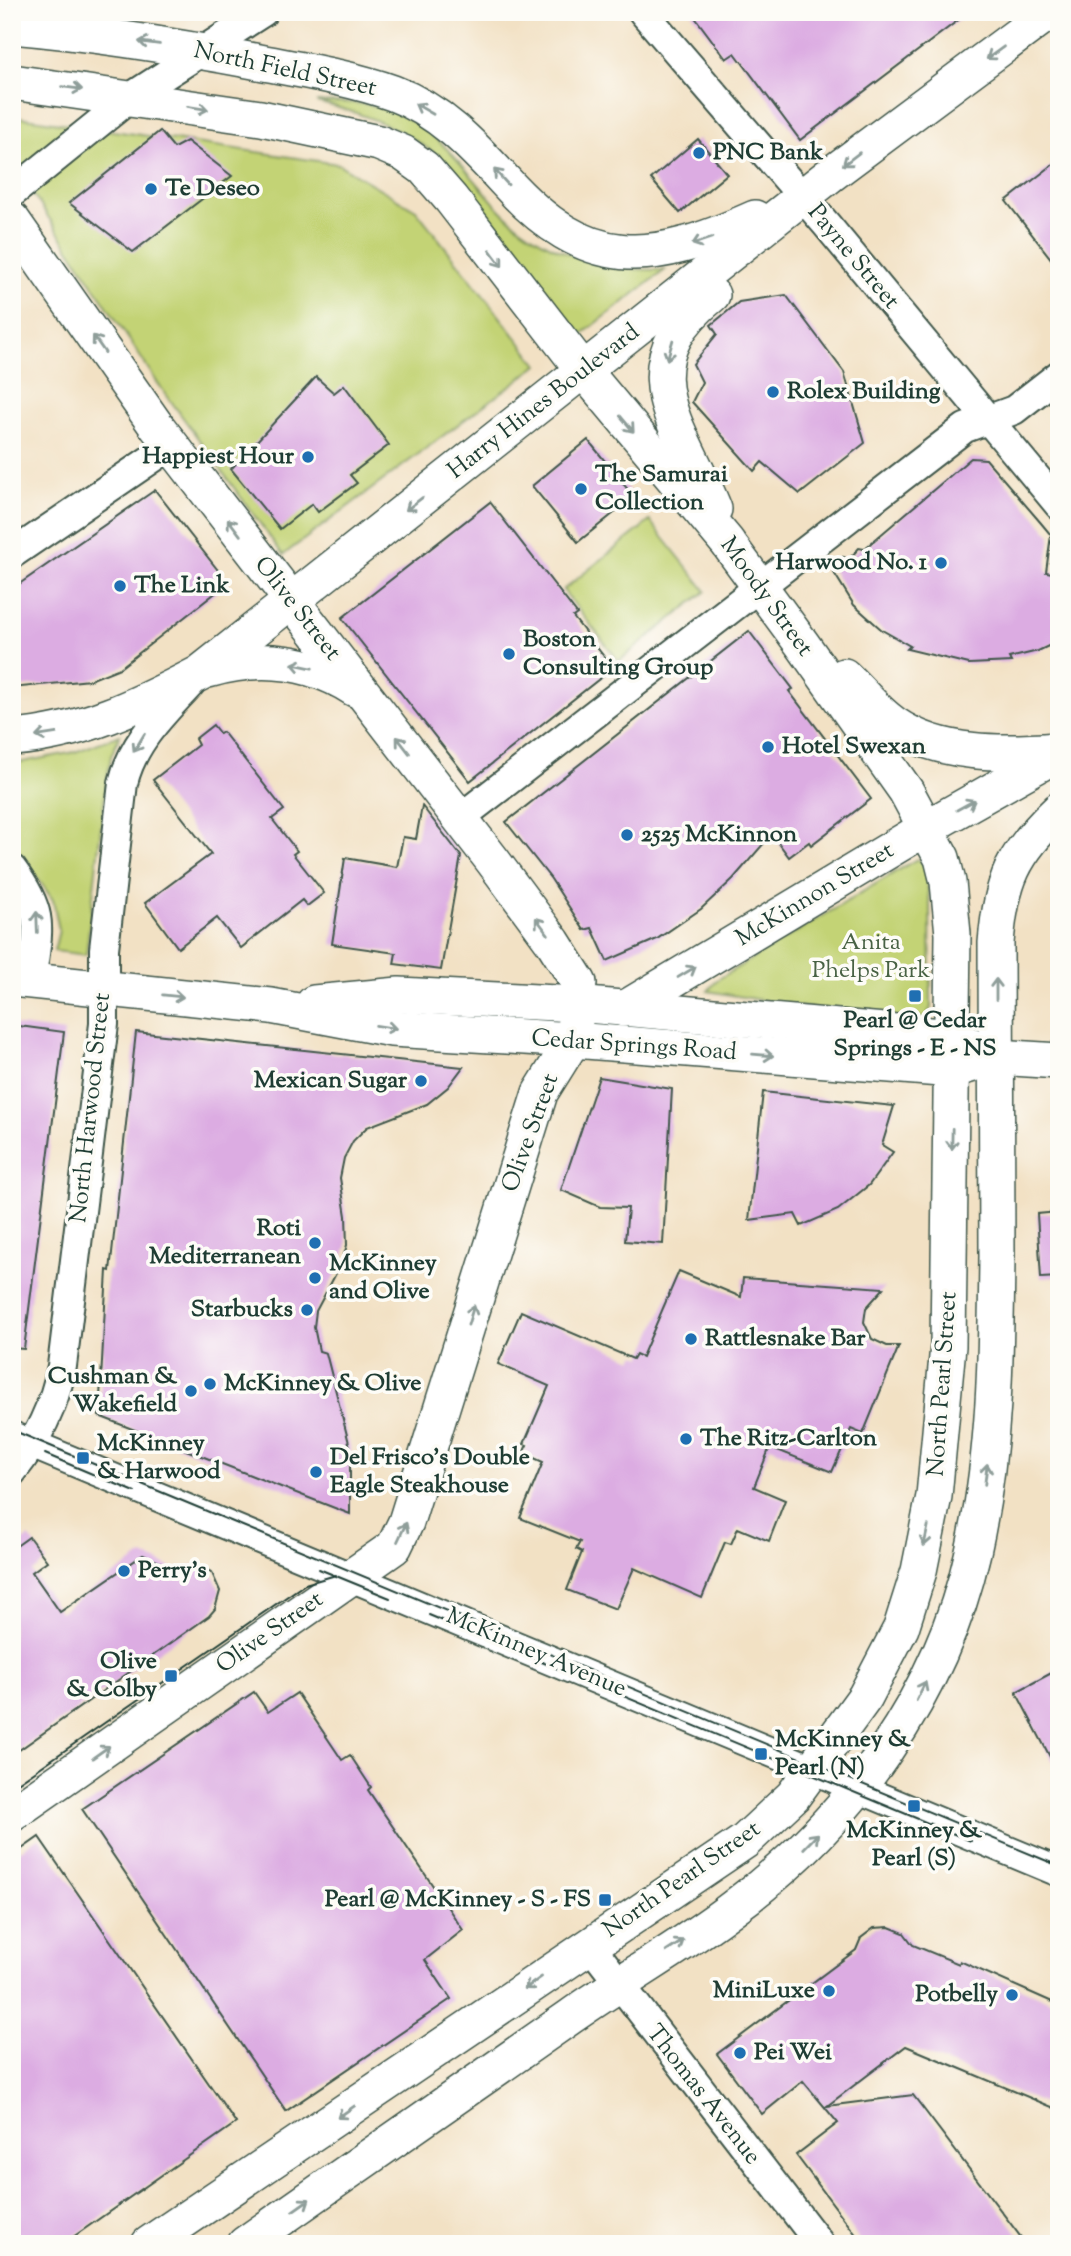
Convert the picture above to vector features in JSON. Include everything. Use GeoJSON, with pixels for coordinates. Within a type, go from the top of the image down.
{"type":"FeatureCollection","features":[{"type":"Feature","properties":{"kind":"main road","name":"Harry Hines Boulevard"},"geometry":{"type":"LineString","coordinates":[[12,738],[46,736],[92,724],[139,705],[200,673],[796,203],[1049,12]]}},
{"type":"Feature","properties":{"kind":"main road","name":"North Field Street"},"geometry":{"type":"LineString","coordinates":[[12,26],[201,51],[329,76],[396,94],[455,129],[525,204],[548,221],[575,237],[610,251],[641,255],[671,250],[705,241],[778,208],[796,203]]}},
{"type":"Feature","properties":{"kind":"main road","name":"North Field Street"},"geometry":{"type":"LineString","coordinates":[[12,82],[131,97],[336,132],[379,143],[402,153]]}},
{"type":"Feature","properties":{"kind":"main road","name":"Moody Street"},"geometry":{"type":"LineString","coordinates":[[402,153],[424,168],[451,199],[584,371],[727,542],[906,792],[926,828]]}},
{"type":"Feature","properties":{"kind":"main road"},"geometry":{"type":"LineString","coordinates":[[727,542],[667,404],[666,367],[669,348],[677,328],[693,310],[772,247],[796,203]]}},
{"type":"Feature","properties":{"kind":"main road","name":"Olive Street"},"geometry":{"type":"LineString","coordinates":[[12,220],[172,445],[554,942],[578,993],[573,1040],[540,1093],[406,1522],[394,1547],[12,1814]]}},
{"type":"Feature","properties":{"kind":"main road"},"geometry":{"type":"LineString","coordinates":[[802,645],[825,657],[893,724],[914,736],[984,751],[1059,751]]}},
{"type":"Feature","properties":{"kind":"main road"},"geometry":{"type":"LineString","coordinates":[[200,673],[237,661],[272,661],[307,666],[334,676],[364,694]]}},
{"type":"Feature","properties":{"kind":"main road","name":"McKinnon Street"},"geometry":{"type":"LineString","coordinates":[[573,1040],[1059,751]]}},
{"type":"Feature","properties":{"kind":"main road","name":"North Pearl Street"},"geometry":{"type":"LineString","coordinates":[[245,2244],[617,1983],[742,1901],[812,1840],[878,1763],[914,1706],[960,1601],[980,1516],[995,1387],[996,943],[1002,893],[1018,855],[1059,810]]}},
{"type":"Feature","properties":{"kind":"main road","name":"North Pearl Street"},"geometry":{"type":"LineString","coordinates":[[149,2244],[745,1841],[793,1796],[865,1698],[901,1628],[919,1572],[934,1496],[948,1346],[953,919],[942,858],[926,828]]}},
{"type":"Feature","properties":{"kind":"main road","name":"Cedar Springs Road"},"geometry":{"type":"LineString","coordinates":[[22,980],[271,1006],[393,1029],[573,1040],[953,1054],[1059,1061]]}},
{"type":"Feature","properties":{"kind":"main road","name":"Cedar Springs Road"},"geometry":{"type":"LineString","coordinates":[[271,1006],[398,995],[578,993],[628,1007],[953,1054]]}},
{"type":"Feature","properties":{"kind":"street"},"geometry":{"type":"LineString","coordinates":[[12,194],[131,97],[263,12]]}},
{"type":"Feature","properties":{"kind":"street","name":"Payne Street"},"geometry":{"type":"LineString","coordinates":[[643,12],[796,203],[989,421],[1059,505]]}},
{"type":"Feature","properties":{"kind":"street"},"geometry":{"type":"LineString","coordinates":[[460,818],[965,428],[1014,410],[1059,375]]}},
{"type":"Feature","properties":{"kind":"street"},"geometry":{"type":"LineString","coordinates":[[12,554],[172,445]]}},
{"type":"Feature","properties":{"kind":"street","name":"North Harwood Street"},"geometry":{"type":"LineString","coordinates":[[12,1472],[23,1440],[57,1395],[62,1366],[104,1024],[104,949],[127,765],[144,735],[200,673]]}},
{"type":"Feature","properties":{"kind":"street"},"geometry":{"type":"LineString","coordinates":[[12,869],[36,907],[39,925],[22,980]]}},
{"type":"Feature","properties":{"kind":"street","name":"McKinney Avenue"},"geometry":{"type":"LineString","coordinates":[[23,1440],[1059,1872]]}},
{"type":"Feature","properties":{"kind":"street","name":"Thomas Avenue"},"geometry":{"type":"LineString","coordinates":[[589,1944],[820,2244]]}},
{"type":"Feature","properties":{"kind":"green space"},"geometry":{"type":"Polygon","coordinates":[[[316,102],[372,105],[390,110],[422,127],[449,151],[513,221],[552,246],[573,256],[618,267],[665,270],[581,335],[454,169],[422,145],[389,126],[354,112],[316,102]]]}},
{"type":"Feature","properties":{"kind":"green space"},"geometry":{"type":"Polygon","coordinates":[[[12,116],[338,164],[416,210],[538,365],[283,555],[157,382],[12,162],[12,116]]]}},
{"type":"Feature","properties":{"kind":"green space"},"geometry":{"type":"Polygon","coordinates":[[[650,521],[706,591],[619,661],[563,590],[650,521]]]}},
{"type":"Feature","properties":{"kind":"green space"},"geometry":{"type":"Polygon","coordinates":[[[120,735],[111,756],[106,785],[86,955],[54,951],[59,930],[53,900],[12,842],[12,764],[75,752],[120,735]]]}},
{"type":"Feature","properties":{"kind":"green space","name":"Anita Phelps Park"},"geometry":{"type":"Polygon","coordinates":[[[917,859],[924,863],[930,905],[931,1008],[925,1018],[844,1014],[708,991],[717,980],[917,859]]]}},
{"type":"Feature","properties":{"kind":"building"},"geometry":{"type":"Polygon","coordinates":[[[691,12],[969,12],[800,140],[735,53],[726,59],[691,12]]]}},
{"type":"Feature","properties":{"kind":"building","name":"Te Deseo"},"geometry":{"type":"Polygon","coordinates":[[[160,131],[174,148],[187,141],[232,176],[133,252],[69,203],[160,131]]]}},
{"type":"Feature","properties":{"kind":"building"},"geometry":{"type":"Polygon","coordinates":[[[698,139],[727,174],[680,213],[651,179],[698,139]]]}},
{"type":"Feature","properties":{"kind":"building"},"geometry":{"type":"Polygon","coordinates":[[[1059,160],[1059,269],[1006,201],[1059,160]]]}},
{"type":"Feature","properties":{"kind":"building","name":"Rolex Building"},"geometry":{"type":"Polygon","coordinates":[[[786,295],[844,372],[865,443],[800,494],[762,462],[754,471],[692,402],[702,382],[693,364],[717,334],[711,325],[739,302],[786,295]]]}},
{"type":"Feature","properties":{"kind":"building","name":"Happiest Hour"},"geometry":{"type":"Polygon","coordinates":[[[316,377],[334,393],[344,385],[389,445],[350,475],[357,483],[318,512],[312,504],[280,529],[231,469],[316,377]]]}},
{"type":"Feature","properties":{"kind":"building"},"geometry":{"type":"Polygon","coordinates":[[[588,440],[634,497],[578,542],[532,486],[588,440]]]}},
{"type":"Feature","properties":{"kind":"building","name":"Harwood No. 1"},"geometry":{"type":"Polygon","coordinates":[[[971,458],[986,459],[1051,535],[1046,572],[1059,574],[1059,641],[1038,651],[1009,658],[1011,662],[969,664],[907,649],[910,646],[882,630],[854,605],[831,568],[843,557],[849,559],[859,548],[864,549],[971,458]]]}},
{"type":"Feature","properties":{"kind":"building","name":"The Link"},"geometry":{"type":"Polygon","coordinates":[[[155,490],[228,583],[120,668],[90,680],[12,688],[12,589],[155,490]]]}},
{"type":"Feature","properties":{"kind":"building"},"geometry":{"type":"Polygon","coordinates":[[[490,502],[577,614],[573,617],[613,668],[470,781],[342,618],[490,502]]]}},
{"type":"Feature","properties":{"kind":"building"},"geometry":{"type":"Polygon","coordinates":[[[749,631],[793,689],[789,691],[871,799],[811,845],[809,842],[789,857],[772,834],[733,879],[701,909],[657,939],[607,961],[592,928],[584,930],[551,879],[506,822],[749,631]]]}},
{"type":"Feature","properties":{"kind":"building"},"geometry":{"type":"Polygon","coordinates":[[[213,725],[220,734],[223,732],[284,810],[272,819],[297,851],[293,854],[324,893],[307,906],[302,900],[241,948],[217,918],[178,948],[145,903],[211,854],[153,780],[198,745],[195,739],[213,725]]]}},
{"type":"Feature","properties":{"kind":"building"},"geometry":{"type":"Polygon","coordinates":[[[422,806],[461,856],[441,970],[394,964],[396,953],[332,944],[345,858],[397,867],[403,837],[416,839],[422,806]]]}},
{"type":"Feature","properties":{"kind":"building"},"geometry":{"type":"Polygon","coordinates":[[[12,1025],[64,1032],[24,1349],[12,1348],[12,1025]]]}},
{"type":"Feature","properties":{"kind":"building"},"geometry":{"type":"Polygon","coordinates":[[[136,1032],[463,1067],[448,1087],[427,1104],[367,1127],[353,1141],[344,1158],[340,1178],[347,1245],[341,1264],[316,1311],[314,1327],[319,1351],[326,1353],[350,1447],[350,1514],[99,1416],[107,1270],[110,1271],[136,1032]]]}},
{"type":"Feature","properties":{"kind":"building"},"geometry":{"type":"Polygon","coordinates":[[[599,1077],[672,1089],[663,1244],[625,1241],[628,1208],[600,1207],[561,1190],[599,1077]]]}},
{"type":"Feature","properties":{"kind":"building"},"geometry":{"type":"Polygon","coordinates":[[[763,1092],[894,1106],[882,1145],[893,1152],[869,1185],[838,1210],[801,1226],[795,1214],[749,1220],[763,1092]]]}},
{"type":"Feature","properties":{"kind":"building"},"geometry":{"type":"Polygon","coordinates":[[[1059,1212],[1059,1277],[1041,1278],[1037,1214],[1059,1212]]]}},
{"type":"Feature","properties":{"kind":"building","name":"The Ritz-Carlton"},"geometry":{"type":"Polygon","coordinates":[[[679,1271],[741,1297],[743,1278],[884,1288],[866,1308],[864,1322],[872,1339],[887,1346],[899,1346],[863,1434],[851,1429],[832,1472],[770,1447],[754,1487],[785,1500],[769,1541],[738,1528],[731,1544],[725,1542],[702,1598],[634,1568],[616,1609],[567,1590],[582,1552],[576,1549],[580,1542],[520,1518],[543,1462],[523,1453],[527,1445],[524,1444],[549,1386],[498,1364],[521,1311],[633,1359],[636,1354],[642,1357],[679,1271]]]}},
{"type":"Feature","properties":{"kind":"building"},"geometry":{"type":"Polygon","coordinates":[[[29,1537],[47,1561],[32,1572],[60,1612],[143,1555],[175,1569],[194,1565],[204,1567],[212,1573],[220,1591],[215,1609],[209,1616],[12,1755],[12,1544],[15,1547],[29,1537]]]}},
{"type":"Feature","properties":{"kind":"building"},"geometry":{"type":"Polygon","coordinates":[[[1059,1669],[1059,1774],[1016,1692],[1059,1669]]]}},
{"type":"Feature","properties":{"kind":"building"},"geometry":{"type":"Polygon","coordinates":[[[254,1692],[268,1712],[297,1693],[342,1760],[350,1755],[371,1787],[368,1790],[463,1930],[425,1960],[451,1999],[286,2111],[82,1809],[254,1692]]]}},
{"type":"Feature","properties":{"kind":"building"},"geometry":{"type":"Polygon","coordinates":[[[39,1837],[236,2123],[63,2244],[12,2244],[12,1856],[39,1837]]]}},
{"type":"Feature","properties":{"kind":"building"},"geometry":{"type":"Polygon","coordinates":[[[889,1927],[904,1933],[913,1945],[959,1964],[960,1961],[1059,2005],[1059,2110],[906,2046],[827,2106],[913,2095],[1026,2244],[863,2244],[796,2155],[838,2123],[803,2081],[762,2114],[717,2054],[856,1950],[861,1938],[874,1928],[889,1927]]]}},
{"type":"Feature","properties":{"kind":"tram line"},"geometry":{"type":"LineString","coordinates":[[12,1430],[1059,1866]]}},
{"type":"Feature","properties":{"kind":"tram line"},"geometry":{"type":"LineString","coordinates":[[45,1454],[135,1492]]}},
{"type":"Feature","properties":{"kind":"tram line"},"geometry":{"type":"LineString","coordinates":[[319,1569],[390,1598]]}},
{"type":"Feature","properties":{"kind":"tram line"},"geometry":{"type":"LineString","coordinates":[[12,1787],[305,1584],[336,1575]]}},
{"type":"Feature","properties":{"kind":"tram line"},"geometry":{"type":"LineString","coordinates":[[429,1615],[971,1841]]}},
{"type":"Feature","properties":{"kind":"place","name":"PNC Bank"},"geometry":{"type":"Point","coordinates":[699,153]}},
{"type":"Feature","properties":{"kind":"place","name":"Te Deseo"},"geometry":{"type":"Point","coordinates":[151,189]}},
{"type":"Feature","properties":{"kind":"place","name":"Rolex Building"},"geometry":{"type":"Point","coordinates":[773,392]}},
{"type":"Feature","properties":{"kind":"place","name":"Happiest Hour"},"geometry":{"type":"Point","coordinates":[308,457]}},
{"type":"Feature","properties":{"kind":"place","name":"The Samurai Collection"},"geometry":{"type":"Point","coordinates":[581,489]}},
{"type":"Feature","properties":{"kind":"place","name":"Harwood No. 1"},"geometry":{"type":"Point","coordinates":[941,563]}},
{"type":"Feature","properties":{"kind":"place","name":"The Link"},"geometry":{"type":"Point","coordinates":[120,586]}},
{"type":"Feature","properties":{"kind":"place","name":"Boston Consulting Group"},"geometry":{"type":"Point","coordinates":[509,654]}},
{"type":"Feature","properties":{"kind":"place","name":"Hotel Swexan"},"geometry":{"type":"Point","coordinates":[768,747]}},
{"type":"Feature","properties":{"kind":"place","name":"2525 McKinnon"},"geometry":{"type":"Point","coordinates":[627,835]}},
{"type":"Feature","properties":{"kind":"place","name":"Pearl @ Cedar Springs - E - NS"},"geometry":{"type":"Point","coordinates":[915,996]}},
{"type":"Feature","properties":{"kind":"place","name":"Mexican Sugar"},"geometry":{"type":"Point","coordinates":[421,1081]}},
{"type":"Feature","properties":{"kind":"place","name":"Roti Mediterranean"},"geometry":{"type":"Point","coordinates":[315,1243]}},
{"type":"Feature","properties":{"kind":"place","name":"McKinney and Olive"},"geometry":{"type":"Point","coordinates":[315,1278]}},
{"type":"Feature","properties":{"kind":"place","name":"Starbucks"},"geometry":{"type":"Point","coordinates":[307,1310]}},
{"type":"Feature","properties":{"kind":"place","name":"Rattlesnake Bar"},"geometry":{"type":"Point","coordinates":[691,1339]}},
{"type":"Feature","properties":{"kind":"place","name":"McKinney & Olive"},"geometry":{"type":"Point","coordinates":[210,1384]}},
{"type":"Feature","properties":{"kind":"place","name":"Cushman & Wakefield"},"geometry":{"type":"Point","coordinates":[191,1391]}},
{"type":"Feature","properties":{"kind":"place","name":"The Ritz-Carlton"},"geometry":{"type":"Point","coordinates":[686,1439]}},
{"type":"Feature","properties":{"kind":"place","name":"McKinney & Harwood"},"geometry":{"type":"Point","coordinates":[83,1458]}},
{"type":"Feature","properties":{"kind":"place","name":"Del Frisco's Double Eagle Steakhouse"},"geometry":{"type":"Point","coordinates":[316,1472]}},
{"type":"Feature","properties":{"kind":"place","name":"Perry's"},"geometry":{"type":"Point","coordinates":[124,1571]}},
{"type":"Feature","properties":{"kind":"place","name":"Olive & Colby"},"geometry":{"type":"Point","coordinates":[171,1676]}},
{"type":"Feature","properties":{"kind":"place","name":"McKinney & Pearl (N)"},"geometry":{"type":"Point","coordinates":[761,1754]}},
{"type":"Feature","properties":{"kind":"place","name":"McKinney & Pearl (S)"},"geometry":{"type":"Point","coordinates":[914,1806]}},
{"type":"Feature","properties":{"kind":"place","name":"Pearl @ McKinney - S - FS"},"geometry":{"type":"Point","coordinates":[605,1900]}},
{"type":"Feature","properties":{"kind":"place","name":"MiniLuxe"},"geometry":{"type":"Point","coordinates":[829,1991]}},
{"type":"Feature","properties":{"kind":"place","name":"Potbelly"},"geometry":{"type":"Point","coordinates":[1012,1995]}},
{"type":"Feature","properties":{"kind":"place","name":"Pei Wei"},"geometry":{"type":"Point","coordinates":[740,2053]}}]}
